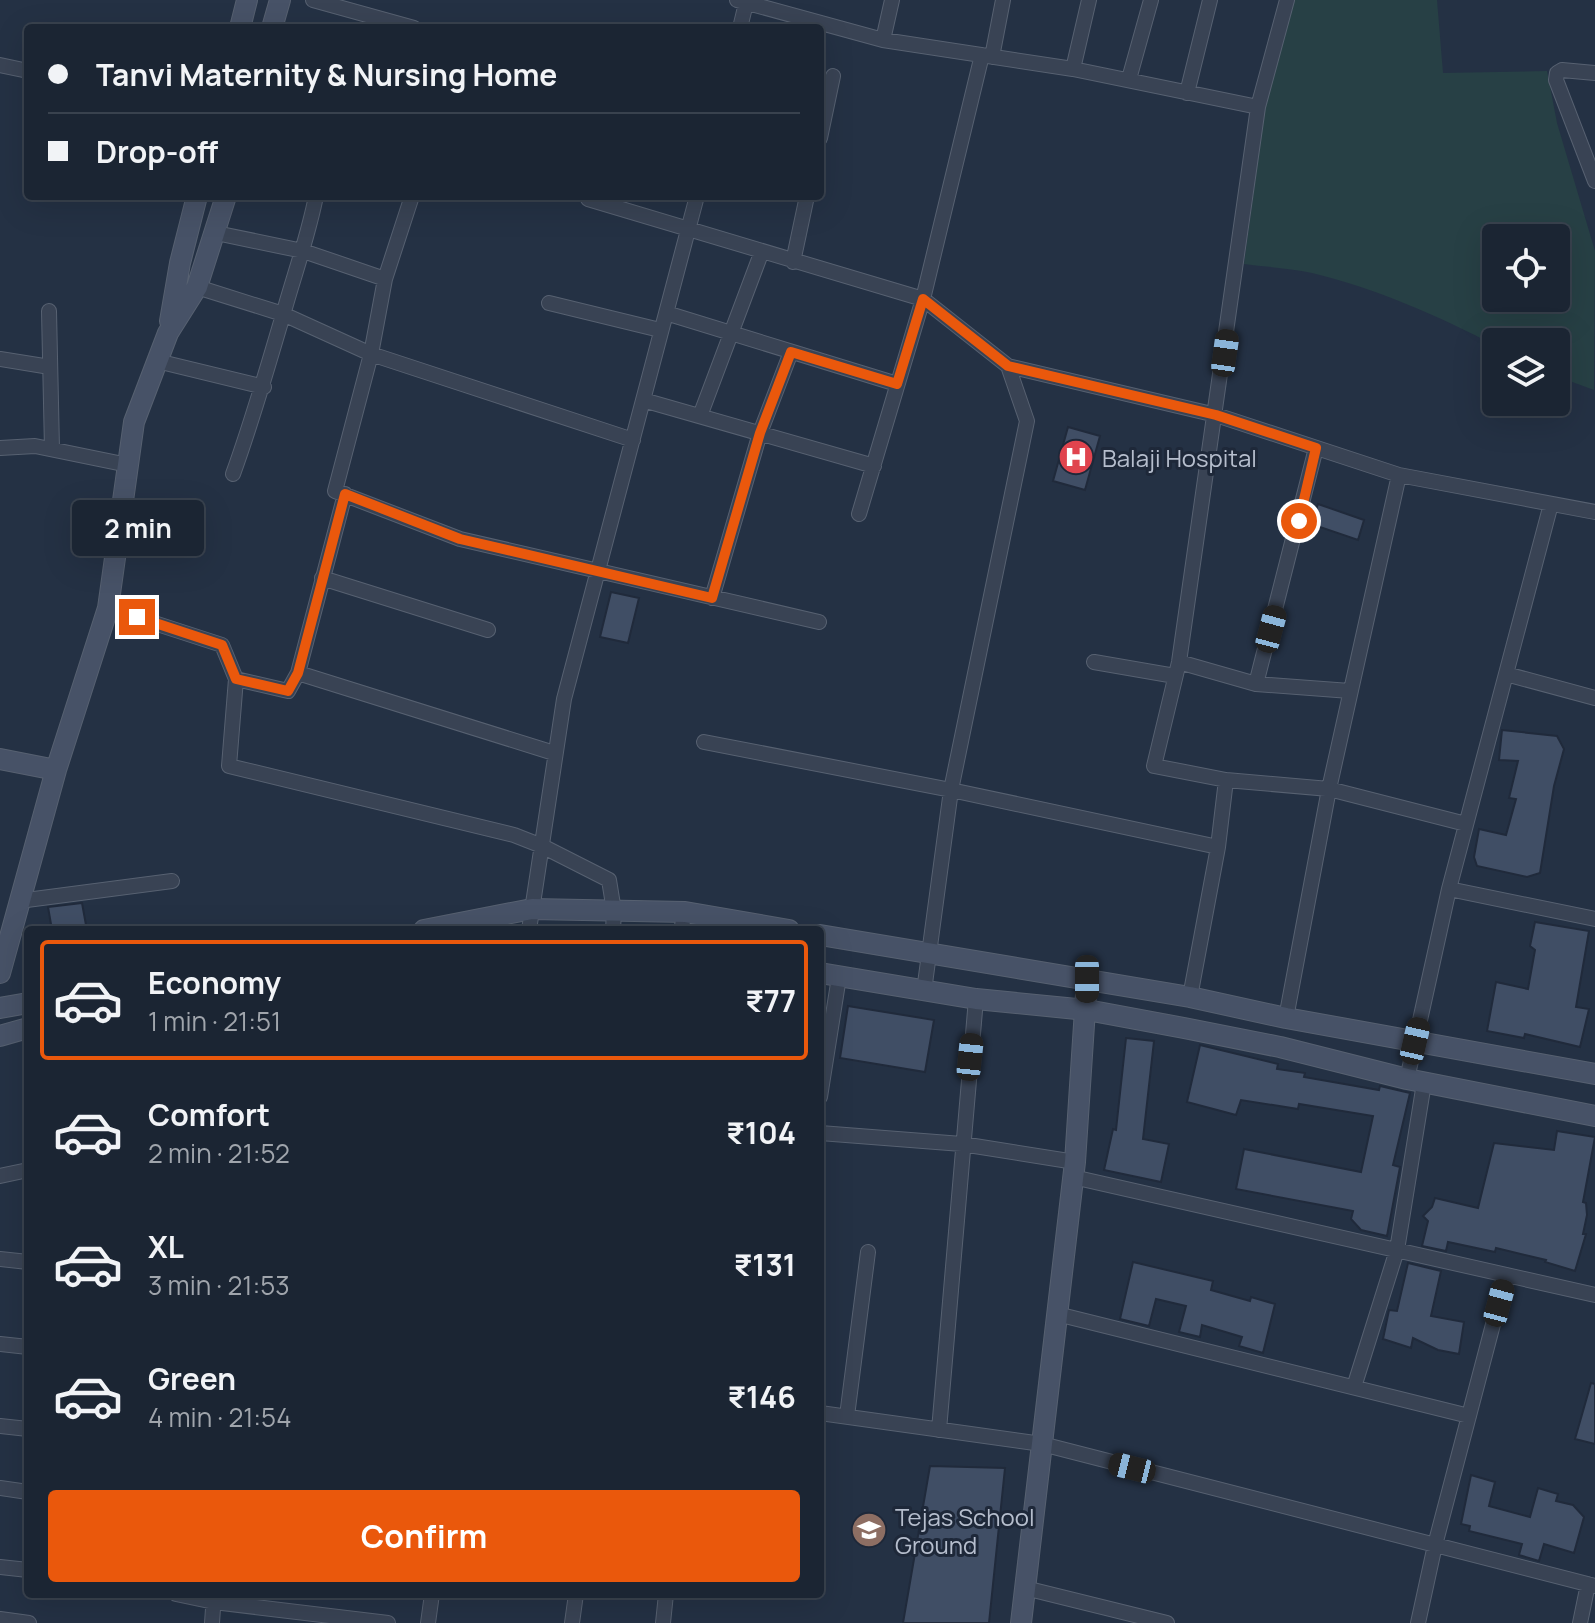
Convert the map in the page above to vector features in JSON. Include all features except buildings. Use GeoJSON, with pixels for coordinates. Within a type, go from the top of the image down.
{"type":"FeatureCollection","features":[{"type":"Feature","properties":{"kind":"main road"},"geometry":{"type":"LineString","coordinates":[[241,24],[247,0]]}},
{"type":"Feature","properties":{"kind":"main road"},"geometry":{"type":"LineString","coordinates":[[273,24],[280,0]]}},
{"type":"Feature","properties":{"kind":"main road"},"geometry":{"type":"LineString","coordinates":[[168,333],[180,263],[196,200]]}},
{"type":"Feature","properties":{"kind":"main road"},"geometry":{"type":"LineString","coordinates":[[0,973],[56,770],[108,608],[134,422],[168,333],[197,287],[225,200]]}},
{"type":"Feature","properties":{"kind":"main road"},"geometry":{"type":"LineString","coordinates":[[0,759],[56,770]]}},
{"type":"Feature","properties":{"kind":"main road"},"geometry":{"type":"LineString","coordinates":[[445,926],[532,909],[614,920],[742,926]]}},
{"type":"Feature","properties":{"kind":"main road"},"geometry":{"type":"LineString","coordinates":[[824,936],[1190,997],[1286,1018],[1595,1074]]}},
{"type":"Feature","properties":{"kind":"main road"},"geometry":{"type":"LineString","coordinates":[[829,975],[976,999],[1087,1010],[1280,1047],[1416,1081],[1595,1116]]}},
{"type":"Feature","properties":{"kind":"main road"},"geometry":{"type":"LineString","coordinates":[[1021,1623],[1074,1170],[1087,979]]}},
{"type":"Feature","properties":{"kind":"main road"},"geometry":{"type":"LineString","coordinates":[[0,1008],[24,1004]]}},
{"type":"Feature","properties":{"kind":"main road"},"geometry":{"type":"LineString","coordinates":[[0,1036],[24,1029]]}},
{"type":"Feature","properties":{"kind":"street"},"geometry":{"type":"LineString","coordinates":[[313,0],[400,24]]}},
{"type":"Feature","properties":{"kind":"street"},"geometry":{"type":"LineString","coordinates":[[883,40],[892,0]]}},
{"type":"Feature","properties":{"kind":"street"},"geometry":{"type":"LineString","coordinates":[[859,514],[923,299],[1003,0]]}},
{"type":"Feature","properties":{"kind":"street"},"geometry":{"type":"LineString","coordinates":[[1073,69],[1089,0]]}},
{"type":"Feature","properties":{"kind":"street"},"geometry":{"type":"LineString","coordinates":[[1129,79],[1151,0]]}},
{"type":"Feature","properties":{"kind":"street"},"geometry":{"type":"LineString","coordinates":[[1187,93],[1210,0]]}},
{"type":"Feature","properties":{"kind":"street"},"geometry":{"type":"LineString","coordinates":[[1287,0],[1258,107],[1177,669],[1154,766],[1226,780],[1329,789],[1466,824]]}},
{"type":"Feature","properties":{"kind":"street"},"geometry":{"type":"LineString","coordinates":[[740,24],[742,1],[786,6],[883,40],[1129,79],[1258,107]]}},
{"type":"Feature","properties":{"kind":"street"},"geometry":{"type":"LineString","coordinates":[[0,65],[24,70]]}},
{"type":"Feature","properties":{"kind":"street"},"geometry":{"type":"LineString","coordinates":[[1595,73],[1562,70],[1557,73],[1556,80],[1595,181]]}},
{"type":"Feature","properties":{"kind":"street"},"geometry":{"type":"LineString","coordinates":[[824,119],[833,76]]}},
{"type":"Feature","properties":{"kind":"street"},"geometry":{"type":"LineString","coordinates":[[233,474],[264,387],[315,200]]}},
{"type":"Feature","properties":{"kind":"street"},"geometry":{"type":"LineString","coordinates":[[411,200],[385,279],[371,354],[335,491],[460,539],[819,622]]}},
{"type":"Feature","properties":{"kind":"street"},"geometry":{"type":"LineString","coordinates":[[592,200],[923,299],[1008,366],[1216,415],[1399,475],[1595,512]]}},
{"type":"Feature","properties":{"kind":"street"},"geometry":{"type":"LineString","coordinates":[[530,926],[564,699],[696,200]]}},
{"type":"Feature","properties":{"kind":"street"},"geometry":{"type":"LineString","coordinates":[[793,262],[806,200]]}},
{"type":"Feature","properties":{"kind":"street"},"geometry":{"type":"LineString","coordinates":[[216,233],[303,251],[385,279]]}},
{"type":"Feature","properties":{"kind":"street"},"geometry":{"type":"LineString","coordinates":[[700,416],[762,251]]}},
{"type":"Feature","properties":{"kind":"street"},"geometry":{"type":"LineString","coordinates":[[197,287],[283,314],[371,354],[633,440]]}},
{"type":"Feature","properties":{"kind":"street"},"geometry":{"type":"LineString","coordinates":[[549,303],[660,330]]}},
{"type":"Feature","properties":{"kind":"street"},"geometry":{"type":"LineString","coordinates":[[49,311],[52,449]]}},
{"type":"Feature","properties":{"kind":"street"},"geometry":{"type":"LineString","coordinates":[[666,313],[897,384]]}},
{"type":"Feature","properties":{"kind":"street"},"geometry":{"type":"LineString","coordinates":[[712,598],[760,433],[791,352]]}},
{"type":"Feature","properties":{"kind":"street"},"geometry":{"type":"LineString","coordinates":[[0,359],[50,367]]}},
{"type":"Feature","properties":{"kind":"street"},"geometry":{"type":"LineString","coordinates":[[157,361],[264,387]]}},
{"type":"Feature","properties":{"kind":"street"},"geometry":{"type":"LineString","coordinates":[[924,991],[951,790],[1027,421],[1008,366]]}},
{"type":"Feature","properties":{"kind":"street"},"geometry":{"type":"LineString","coordinates":[[643,400],[874,466]]}},
{"type":"Feature","properties":{"kind":"street"},"geometry":{"type":"LineString","coordinates":[[0,448],[15,445],[52,449],[128,465]]}},
{"type":"Feature","properties":{"kind":"street"},"geometry":{"type":"LineString","coordinates":[[1256,684],[1316,448]]}},
{"type":"Feature","properties":{"kind":"street"},"geometry":{"type":"LineString","coordinates":[[1286,1018],[1329,789],[1399,475]]}},
{"type":"Feature","properties":{"kind":"street"},"geometry":{"type":"LineString","coordinates":[[236,679],[288,691],[298,673],[345,494]]}},
{"type":"Feature","properties":{"kind":"street"},"geometry":{"type":"LineString","coordinates":[[1354,1387],[1397,1250],[1416,1081],[1415,1041],[1449,889],[1551,504]]}},
{"type":"Feature","properties":{"kind":"street"},"geometry":{"type":"LineString","coordinates":[[322,578],[488,630]]}},
{"type":"Feature","properties":{"kind":"street"},"geometry":{"type":"LineString","coordinates":[[108,608],[222,645],[236,679],[229,766],[514,835],[542,846],[609,880],[614,920]]}},
{"type":"Feature","properties":{"kind":"street"},"geometry":{"type":"LineString","coordinates":[[1094,662],[1177,669],[1256,684],[1350,691]]}},
{"type":"Feature","properties":{"kind":"street"},"geometry":{"type":"LineString","coordinates":[[298,673],[554,753]]}},
{"type":"Feature","properties":{"kind":"street"},"geometry":{"type":"LineString","coordinates":[[1506,674],[1595,698]]}},
{"type":"Feature","properties":{"kind":"street"},"geometry":{"type":"LineString","coordinates":[[704,742],[951,790],[1218,847]]}},
{"type":"Feature","properties":{"kind":"street"},"geometry":{"type":"LineString","coordinates":[[1190,997],[1218,847],[1226,780]]}},
{"type":"Feature","properties":{"kind":"street"},"geometry":{"type":"LineString","coordinates":[[19,901],[172,881]]}},
{"type":"Feature","properties":{"kind":"street"},"geometry":{"type":"LineString","coordinates":[[1449,889],[1595,919]]}},
{"type":"Feature","properties":{"kind":"street"},"geometry":{"type":"LineString","coordinates":[[824,1043],[829,975]]}},
{"type":"Feature","properties":{"kind":"street"},"geometry":{"type":"LineString","coordinates":[[939,1430],[976,999]]}},
{"type":"Feature","properties":{"kind":"street"},"geometry":{"type":"LineString","coordinates":[[824,1133],[962,1144],[1595,1295]]}},
{"type":"Feature","properties":{"kind":"street"},"geometry":{"type":"LineString","coordinates":[[0,1176],[24,1171]]}},
{"type":"Feature","properties":{"kind":"street"},"geometry":{"type":"LineString","coordinates":[[847,1416],[868,1252]]}},
{"type":"Feature","properties":{"kind":"street"},"geometry":{"type":"LineString","coordinates":[[0,1259],[24,1262]]}},
{"type":"Feature","properties":{"kind":"street"},"geometry":{"type":"LineString","coordinates":[[1418,1623],[1435,1545],[1506,1275]]}},
{"type":"Feature","properties":{"kind":"street"},"geometry":{"type":"LineString","coordinates":[[1057,1314],[1469,1416]]}},
{"type":"Feature","properties":{"kind":"street"},"geometry":{"type":"LineString","coordinates":[[0,1344],[24,1347]]}},
{"type":"Feature","properties":{"kind":"street"},"geometry":{"type":"LineString","coordinates":[[824,1413],[1042,1444],[1592,1585],[1580,1623]]}},
{"type":"Feature","properties":{"kind":"street"},"geometry":{"type":"LineString","coordinates":[[0,1426],[24,1429]]}},
{"type":"Feature","properties":{"kind":"street"},"geometry":{"type":"LineString","coordinates":[[0,1488],[24,1491]]}},
{"type":"Feature","properties":{"kind":"street"},"geometry":{"type":"LineString","coordinates":[[0,1567],[24,1570]]}},
{"type":"Feature","properties":{"kind":"street"},"geometry":{"type":"LineString","coordinates":[[1025,1588],[1167,1623]]}},
{"type":"Feature","properties":{"kind":"street"},"geometry":{"type":"LineString","coordinates":[[212,1623],[214,1598],[388,1623]]}},
{"type":"Feature","properties":{"kind":"street"},"geometry":{"type":"LineString","coordinates":[[428,1623],[431,1598]]}},
{"type":"Feature","properties":{"kind":"street"},"geometry":{"type":"LineString","coordinates":[[572,1623],[575,1598]]}},
{"type":"Feature","properties":{"kind":"street"},"geometry":{"type":"LineString","coordinates":[[663,1623],[666,1598]]}},
{"type":"Feature","properties":{"kind":"street"},"geometry":{"type":"LineString","coordinates":[[0,1619],[29,1623]]}},
{"type":"Feature","properties":{"kind":"green space"},"geometry":{"type":"Polygon","coordinates":[[[1293,0],[1437,0],[1443,73],[1547,71],[1557,123],[1595,251],[1594,390],[1570,381],[1570,328],[1482,328],[1482,339],[1429,314],[1336,279],[1304,271],[1244,264],[1265,108],[1293,0]]]}},
{"type":"Feature","properties":{"kind":"place","name":"Balaji Hospital"},"geometry":{"type":"Point","coordinates":[1076,457]}},
{"type":"Feature","properties":{"kind":"place","name":"Tejas School Ground"},"geometry":{"type":"Point","coordinates":[869,1530]}},
{"type":"Feature","properties":{"kind":"route"},"geometry":{"type":"LineString","coordinates":[[137,617],[222,645],[236,679],[288,691],[298,673],[345,494],[460,539],[712,598],[760,433],[791,352],[897,384],[923,299],[1008,366],[1216,415],[1316,448],[1299,521]]}}]}
